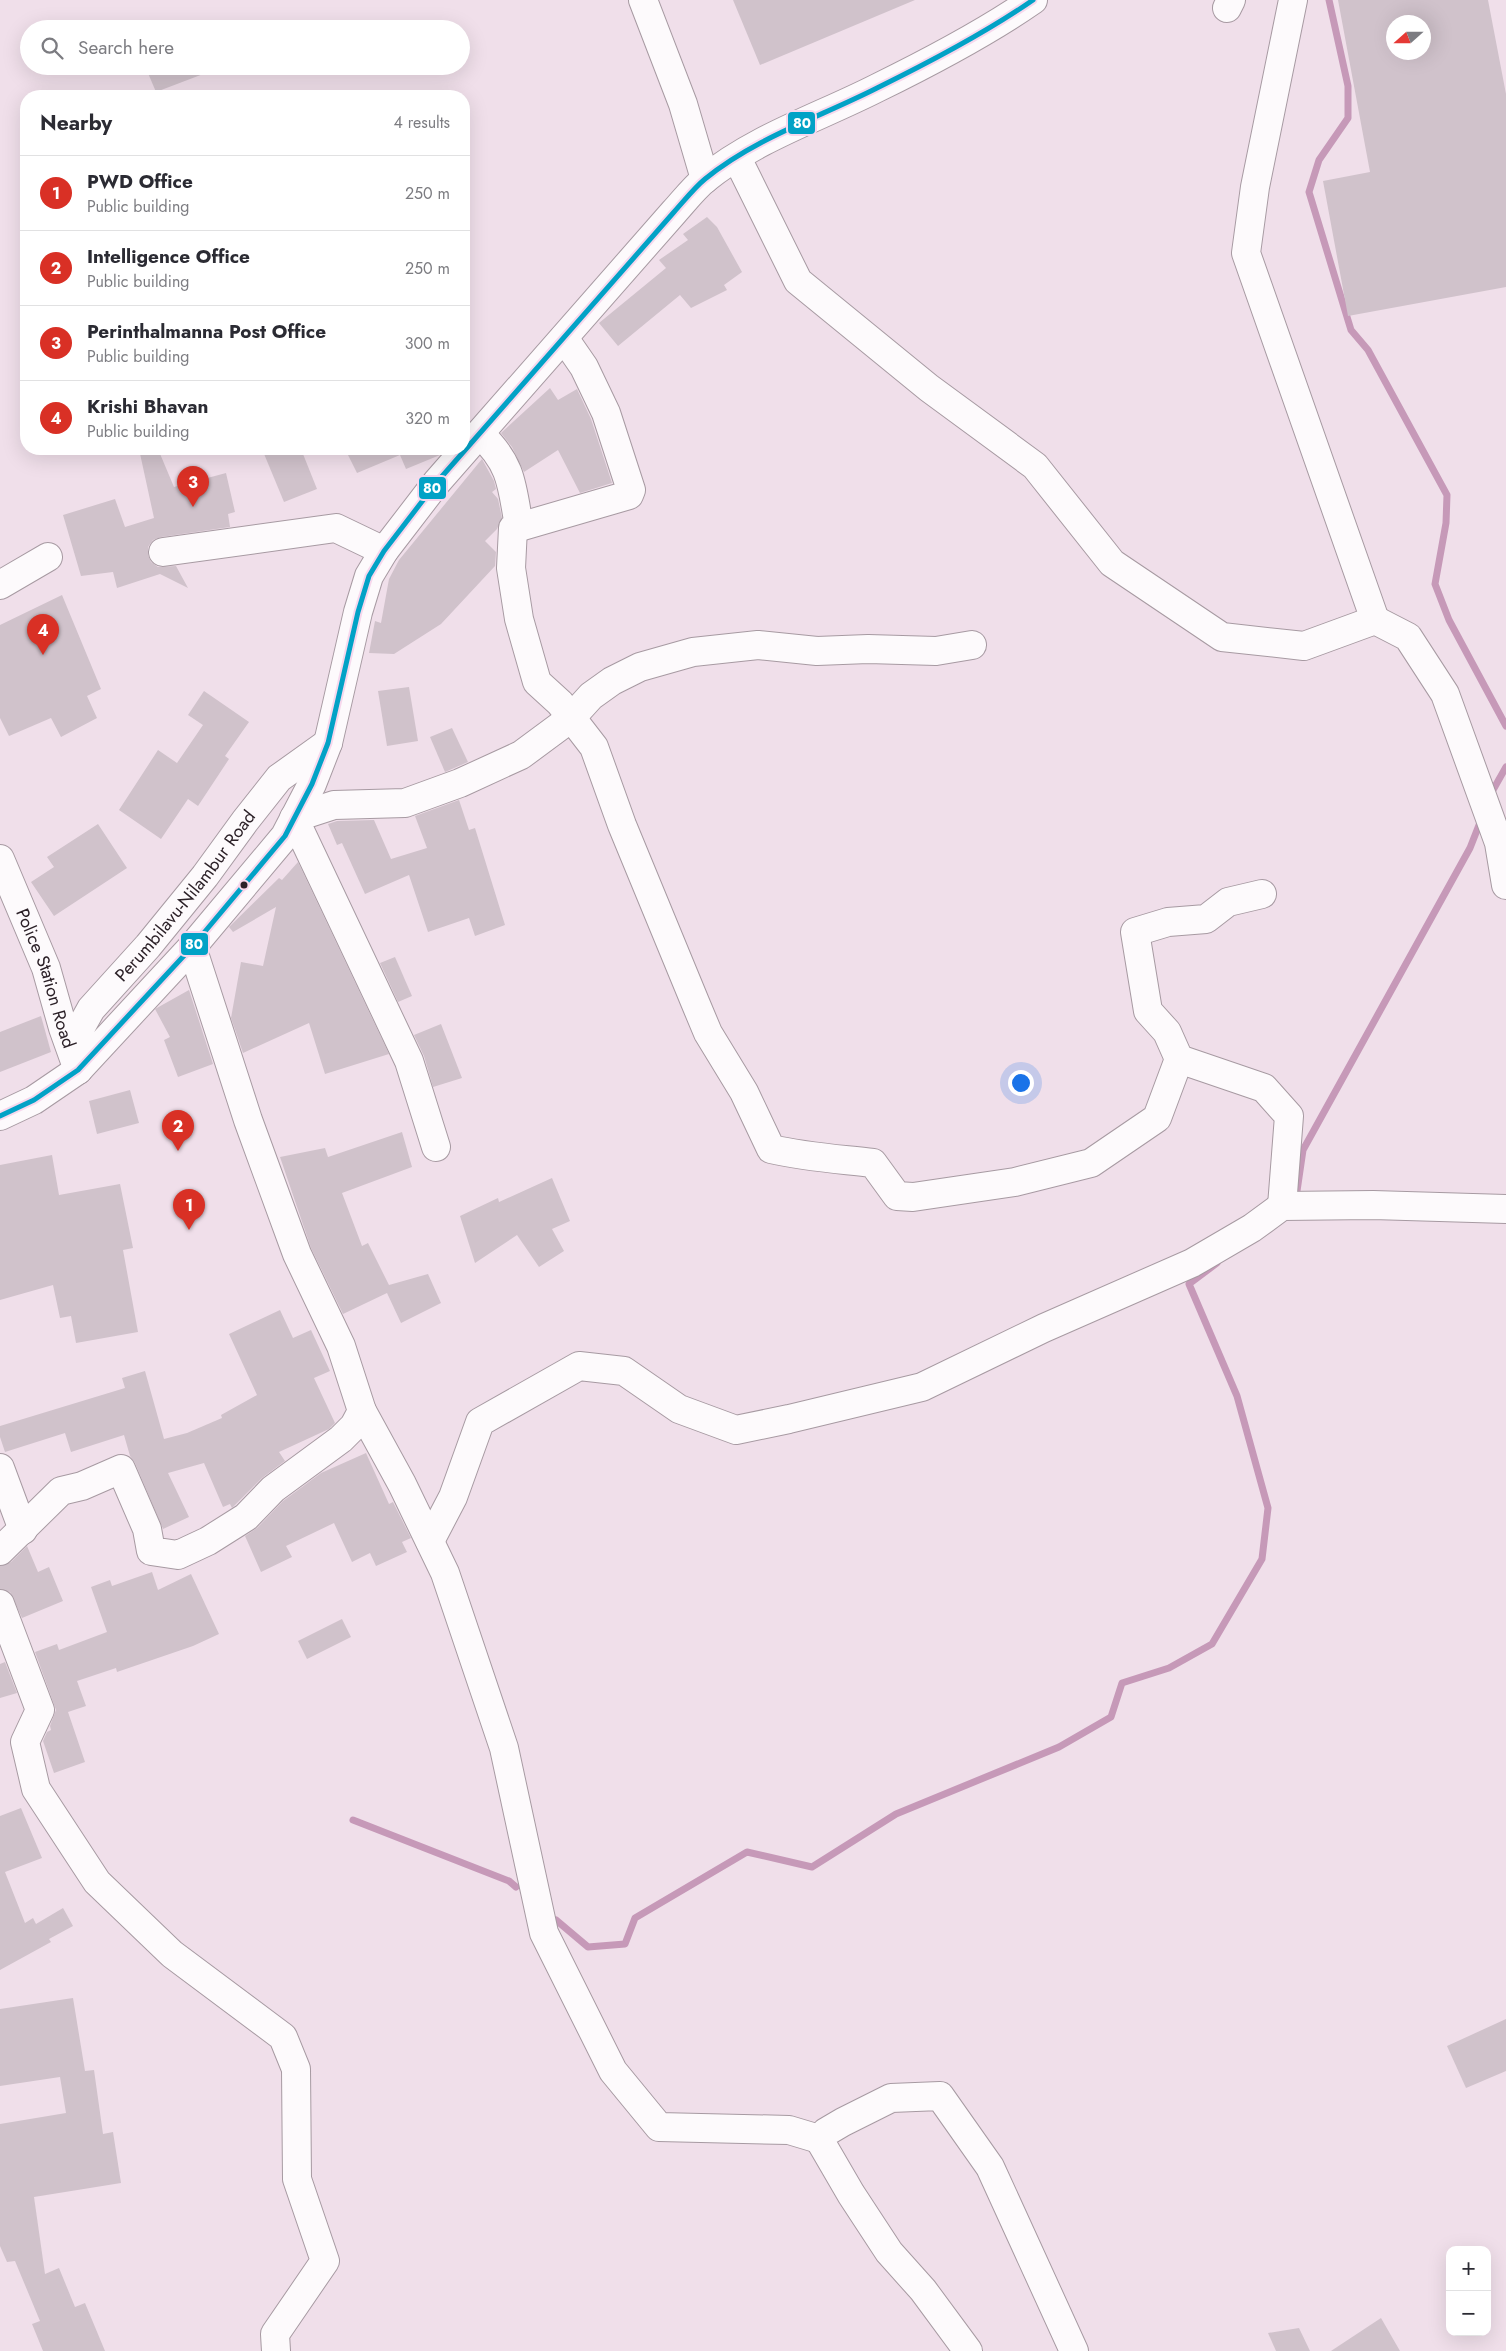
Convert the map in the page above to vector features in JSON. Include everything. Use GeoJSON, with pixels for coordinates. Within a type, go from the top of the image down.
{"type":"FeatureCollection","features":[{"type":"Feature","properties":{"kind":"street"},"geometry":{"type":"LineString","coordinates":[[643,0],[683,104],[705,179]]}},
{"type":"Feature","properties":{"kind":"street","name":"Perumbilavu-Nilambur Road"},"geometry":{"type":"LineString","coordinates":[[470,445],[705,179],[771,138],[877,88],[942,54],[1033,0]]}},
{"type":"Feature","properties":{"kind":"street"},"geometry":{"type":"LineString","coordinates":[[1293,0],[1255,187],[1246,253],[1375,620],[1408,637],[1445,694],[1499,843],[1506,885]]}},
{"type":"Feature","properties":{"kind":"street"},"geometry":{"type":"LineString","coordinates":[[737,158],[798,281],[929,388],[1035,466],[1112,563],[1222,637],[1304,646],[1375,620]]}},
{"type":"Feature","properties":{"kind":"street"},"geometry":{"type":"LineString","coordinates":[[564,338],[584,367],[606,412],[631,490],[629,495],[513,528],[511,568],[519,619],[537,682],[560,703],[594,747],[622,825],[708,1033],[744,1092],[771,1149],[800,1156],[833,1157],[873,1163],[897,1196],[913,1197],[1015,1182],[1091,1162],[1157,1118],[1179,1059],[1167,1032],[1148,1011],[1135,932],[1168,922],[1206,919],[1228,902],[1262,894]]}},
{"type":"Feature","properties":{"kind":"street"},"geometry":{"type":"LineString","coordinates":[[480,434],[494,447],[509,472],[519,527]]}},
{"type":"Feature","properties":{"kind":"street","name":"Perumbilavu-Nilambur Road"},"geometry":{"type":"LineString","coordinates":[[0,1116],[34,1100],[78,1070],[192,947],[278,845],[312,784],[328,743],[358,612],[369,576],[384,551],[462,455]]}},
{"type":"Feature","properties":{"kind":"street"},"geometry":{"type":"LineString","coordinates":[[163,552],[336,528],[384,551]]}},
{"type":"Feature","properties":{"kind":"street"},"geometry":{"type":"LineString","coordinates":[[0,585],[48,557]]}},
{"type":"Feature","properties":{"kind":"street"},"geometry":{"type":"LineString","coordinates":[[436,1147],[409,1061],[294,818],[334,805],[405,803],[460,783],[521,755],[571,718],[592,696],[612,681],[640,667],[693,652],[758,645],[817,652],[868,649],[936,651],[972,646]]}},
{"type":"Feature","properties":{"kind":"street","name":"Perumbilavu-Nilambur Road"},"geometry":{"type":"LineString","coordinates":[[78,1070],[81,1027],[91,1009],[148,946],[205,876],[279,778],[328,743]]}},
{"type":"Feature","properties":{"kind":"street","name":"Police Station Road"},"geometry":{"type":"LineString","coordinates":[[0,859],[46,968],[63,1028],[78,1070]]}},
{"type":"Feature","properties":{"kind":"street"},"geometry":{"type":"LineString","coordinates":[[192,947],[248,1120],[297,1254],[341,1346],[362,1410],[402,1484],[445,1574],[504,1748],[544,1933],[613,2071],[659,2127],[789,2130],[819,2139],[851,2194],[889,2252],[923,2290],[968,2351]]}},
{"type":"Feature","properties":{"kind":"street"},"geometry":{"type":"LineString","coordinates":[[1179,1059],[1264,1088],[1289,1116],[1282,1206]]}},
{"type":"Feature","properties":{"kind":"street"},"geometry":{"type":"LineString","coordinates":[[430,1541],[454,1497],[480,1422],[579,1366],[624,1371],[679,1409],[736,1430],[922,1387],[1044,1328],[1192,1262],[1252,1228],[1282,1206],[1373,1205],[1506,1209]]}},
{"type":"Feature","properties":{"kind":"street"},"geometry":{"type":"LineString","coordinates":[[0,1551],[61,1491],[82,1486],[121,1469],[147,1529],[151,1551],[178,1555],[208,1542],[246,1517],[273,1489],[341,1439],[354,1426],[362,1410]]}},
{"type":"Feature","properties":{"kind":"street"},"geometry":{"type":"LineString","coordinates":[[0,1468],[23,1530]]}},
{"type":"Feature","properties":{"kind":"street"},"geometry":{"type":"LineString","coordinates":[[0,1604],[40,1710],[25,1742],[36,1789],[97,1882],[172,1954],[283,2037],[296,2069],[297,2179],[325,2261],[275,2334],[276,2351]]}},
{"type":"Feature","properties":{"kind":"street"},"geometry":{"type":"LineString","coordinates":[[819,2139],[826,2132],[843,2122],[892,2098],[940,2096],[990,2167],[1074,2351]]}},
{"type":"Feature","properties":{"kind":"building"},"geometry":{"type":"Polygon","coordinates":[[[733,0],[915,0],[760,65],[733,0]]]}},
{"type":"Feature","properties":{"kind":"building"},"geometry":{"type":"Polygon","coordinates":[[[1338,0],[1488,0],[1506,94],[1506,287],[1348,316],[1323,181],[1370,172],[1338,0]]]}},
{"type":"Feature","properties":{"kind":"building"},"geometry":{"type":"Polygon","coordinates":[[[149,75],[201,75],[161,90],[155,90],[149,75]]]}},
{"type":"Feature","properties":{"kind":"building"},"geometry":{"type":"Polygon","coordinates":[[[707,217],[717,227],[742,272],[724,285],[727,290],[691,308],[680,295],[618,346],[599,323],[666,268],[659,260],[688,240],[683,234],[707,217]]]}},
{"type":"Feature","properties":{"kind":"building"},"geometry":{"type":"Polygon","coordinates":[[[550,388],[558,400],[577,389],[591,419],[612,483],[580,493],[558,450],[524,472],[512,447],[501,433],[550,388]]]}},
{"type":"Feature","properties":{"kind":"building"},"geometry":{"type":"Polygon","coordinates":[[[140,455],[161,455],[174,487],[226,473],[235,512],[228,514],[230,527],[161,537],[153,540],[148,547],[148,555],[151,562],[158,567],[176,566],[188,588],[160,574],[117,588],[113,572],[81,576],[63,515],[115,499],[125,527],[154,518],[140,455]]]}},
{"type":"Feature","properties":{"kind":"building"},"geometry":{"type":"Polygon","coordinates":[[[264,455],[303,455],[317,489],[284,502],[264,455]]]}},
{"type":"Feature","properties":{"kind":"building"},"geometry":{"type":"Polygon","coordinates":[[[348,455],[400,455],[357,473],[348,455]]]}},
{"type":"Feature","properties":{"kind":"building"},"geometry":{"type":"Polygon","coordinates":[[[400,455],[440,455],[406,469],[400,455]]]}},
{"type":"Feature","properties":{"kind":"building"},"geometry":{"type":"Polygon","coordinates":[[[482,459],[494,481],[496,489],[492,492],[498,499],[502,518],[497,529],[485,541],[496,552],[495,566],[441,624],[394,654],[369,653],[375,621],[381,623],[389,579],[399,560],[482,459]]]}},
{"type":"Feature","properties":{"kind":"building"},"geometry":{"type":"Polygon","coordinates":[[[62,595],[101,689],[87,696],[97,718],[61,737],[51,718],[9,736],[0,718],[0,625],[62,595]]]}},
{"type":"Feature","properties":{"kind":"building"},"geometry":{"type":"Polygon","coordinates":[[[409,687],[418,741],[387,746],[378,691],[409,687]]]}},
{"type":"Feature","properties":{"kind":"building"},"geometry":{"type":"Polygon","coordinates":[[[204,691],[249,722],[225,756],[229,759],[198,806],[188,799],[161,839],[119,810],[158,750],[177,763],[203,725],[188,715],[204,691]]]}},
{"type":"Feature","properties":{"kind":"building"},"geometry":{"type":"Polygon","coordinates":[[[452,728],[468,762],[445,772],[430,737],[452,728]]]}},
{"type":"Feature","properties":{"kind":"building"},"geometry":{"type":"Polygon","coordinates":[[[459,800],[469,830],[475,828],[505,925],[475,936],[469,918],[428,932],[409,875],[365,894],[342,843],[337,845],[328,824],[337,821],[374,820],[391,859],[427,848],[415,816],[459,800]]]}},
{"type":"Feature","properties":{"kind":"building"},"geometry":{"type":"Polygon","coordinates":[[[98,824],[127,868],[54,916],[31,882],[54,867],[47,857],[98,824]]]}},
{"type":"Feature","properties":{"kind":"building"},"geometry":{"type":"Polygon","coordinates":[[[298,862],[389,1054],[325,1074],[309,1023],[243,1053],[231,1018],[241,962],[263,966],[276,907],[233,932],[229,927],[279,878],[282,880],[298,862]]]}},
{"type":"Feature","properties":{"kind":"building"},"geometry":{"type":"Polygon","coordinates":[[[395,957],[412,996],[398,1002],[380,963],[395,957]]]}},
{"type":"Feature","properties":{"kind":"building"},"geometry":{"type":"Polygon","coordinates":[[[189,990],[213,1064],[178,1077],[164,1040],[170,1037],[155,1009],[189,990]]]}},
{"type":"Feature","properties":{"kind":"building"},"geometry":{"type":"Polygon","coordinates":[[[41,1016],[51,1052],[0,1072],[0,1032],[41,1016]]]}},
{"type":"Feature","properties":{"kind":"building"},"geometry":{"type":"Polygon","coordinates":[[[441,1024],[462,1078],[433,1087],[424,1056],[414,1035],[441,1024]]]}},
{"type":"Feature","properties":{"kind":"building"},"geometry":{"type":"Polygon","coordinates":[[[130,1090],[139,1123],[97,1134],[89,1101],[130,1090]]]}},
{"type":"Feature","properties":{"kind":"building"},"geometry":{"type":"Polygon","coordinates":[[[402,1132],[412,1167],[342,1193],[362,1246],[368,1243],[389,1285],[428,1274],[441,1303],[401,1323],[387,1293],[343,1314],[311,1248],[280,1157],[325,1148],[328,1157],[402,1132]]]}},
{"type":"Feature","properties":{"kind":"building"},"geometry":{"type":"Polygon","coordinates":[[[52,1155],[59,1195],[120,1184],[133,1248],[123,1250],[138,1332],[76,1343],[71,1316],[60,1318],[53,1285],[0,1300],[0,1165],[52,1155]]]}},
{"type":"Feature","properties":{"kind":"building"},"geometry":{"type":"Polygon","coordinates":[[[552,1178],[570,1221],[552,1229],[564,1251],[539,1267],[517,1235],[475,1263],[460,1216],[498,1198],[499,1202],[552,1178]]]}},
{"type":"Feature","properties":{"kind":"building"},"geometry":{"type":"Polygon","coordinates":[[[280,1310],[293,1338],[311,1330],[330,1371],[314,1378],[335,1423],[329,1429],[279,1452],[285,1461],[262,1478],[232,1508],[230,1504],[223,1507],[204,1463],[168,1473],[189,1517],[163,1529],[135,1463],[130,1456],[124,1435],[71,1452],[65,1433],[5,1452],[0,1437],[0,1426],[125,1388],[122,1378],[145,1371],[164,1439],[187,1433],[222,1418],[221,1415],[257,1395],[229,1334],[280,1310]]]}},
{"type":"Feature","properties":{"kind":"building"},"geometry":{"type":"Polygon","coordinates":[[[366,1453],[389,1504],[393,1502],[411,1538],[402,1542],[407,1552],[376,1566],[370,1553],[352,1562],[334,1523],[286,1546],[292,1557],[261,1572],[245,1536],[257,1528],[283,1501],[321,1473],[366,1453]]]}},
{"type":"Feature","properties":{"kind":"building"},"geometry":{"type":"Polygon","coordinates":[[[27,1546],[38,1572],[49,1567],[63,1601],[22,1618],[10,1592],[0,1589],[0,1566],[11,1562],[27,1546]]]}},
{"type":"Feature","properties":{"kind":"building"},"geometry":{"type":"Polygon","coordinates":[[[152,1572],[158,1590],[191,1574],[219,1634],[193,1646],[117,1672],[116,1668],[77,1681],[86,1706],[68,1712],[85,1762],[54,1773],[43,1741],[47,1732],[51,1730],[50,1726],[56,1710],[35,1652],[57,1644],[59,1650],[107,1632],[91,1587],[110,1580],[112,1586],[152,1572]]]}},
{"type":"Feature","properties":{"kind":"building"},"geometry":{"type":"Polygon","coordinates":[[[342,1619],[351,1637],[307,1659],[298,1641],[342,1619]]]}},
{"type":"Feature","properties":{"kind":"building"},"geometry":{"type":"Polygon","coordinates":[[[5,1662],[17,1693],[0,1698],[0,1664],[5,1662]]]}},
{"type":"Feature","properties":{"kind":"building"},"geometry":{"type":"Polygon","coordinates":[[[21,1808],[42,1858],[5,1872],[25,1923],[33,1918],[36,1924],[63,1908],[73,1926],[49,1939],[51,1942],[0,1970],[0,1816],[21,1808]]]}},
{"type":"Feature","properties":{"kind":"building"},"geometry":{"type":"Polygon","coordinates":[[[73,1998],[85,2071],[94,2070],[103,2134],[113,2132],[121,2183],[34,2197],[45,2274],[59,2268],[75,2307],[85,2303],[105,2351],[43,2351],[32,2324],[40,2321],[15,2261],[7,2262],[0,2246],[0,2124],[66,2113],[60,2077],[0,2086],[0,2009],[73,1998]]]}},
{"type":"Feature","properties":{"kind":"building"},"geometry":{"type":"Polygon","coordinates":[[[1506,2019],[1506,2071],[1466,2088],[1447,2046],[1506,2019]]]}},
{"type":"Feature","properties":{"kind":"building"},"geometry":{"type":"Polygon","coordinates":[[[1381,2318],[1400,2351],[1331,2351],[1381,2318]]]}},
{"type":"Feature","properties":{"kind":"building"},"geometry":{"type":"Polygon","coordinates":[[[1299,2328],[1310,2351],[1276,2351],[1268,2333],[1299,2328]]]}},
{"type":"Feature","properties":{"kind":"waterway"},"geometry":{"type":"LineString","coordinates":[[1329,0],[1348,86],[1348,118],[1319,160],[1309,192],[1351,330],[1368,350],[1447,495],[1446,523],[1435,584],[1449,620],[1506,726]]}},
{"type":"Feature","properties":{"kind":"waterway"},"geometry":{"type":"LineString","coordinates":[[1493,790],[1506,767]]}},
{"type":"Feature","properties":{"kind":"waterway"},"geometry":{"type":"LineString","coordinates":[[1297,1191],[1303,1150],[1470,848],[1481,820]]}},
{"type":"Feature","properties":{"kind":"waterway"},"geometry":{"type":"LineString","coordinates":[[556,1920],[588,1947],[625,1944],[635,1918],[747,1852],[812,1867],[896,1814],[1059,1747],[1111,1717],[1122,1683],[1169,1668],[1212,1644],[1262,1559],[1268,1508],[1237,1396],[1189,1284],[1217,1263]]}},
{"type":"Feature","properties":{"kind":"waterway"},"geometry":{"type":"LineString","coordinates":[[353,1820],[509,1881],[516,1887]]}},
{"type":"Feature","properties":{"kind":"transit line","name":"80"},"geometry":{"type":"LineString","coordinates":[[470,444],[693,190],[705,179],[724,165],[766,140],[855,99],[937,58],[1033,0]]}},
{"type":"Feature","properties":{"kind":"transit line","name":"80"},"geometry":{"type":"LineString","coordinates":[[0,1116],[34,1100],[78,1070],[192,947],[285,836],[312,784],[328,743],[358,612],[369,576],[384,551],[437,482],[461,455]]}},
{"type":"Feature","properties":{"kind":"place","name":"Perinthalmanna Post Office"},"geometry":{"type":"Point","coordinates":[193,507]}},
{"type":"Feature","properties":{"kind":"place","name":"Krishi Bhavan"},"geometry":{"type":"Point","coordinates":[43,655]}},
{"type":"Feature","properties":{"kind":"place","name":"Intelligence Office"},"geometry":{"type":"Point","coordinates":[178,1151]}},
{"type":"Feature","properties":{"kind":"place","name":"PWD Office"},"geometry":{"type":"Point","coordinates":[189,1230]}}]}
